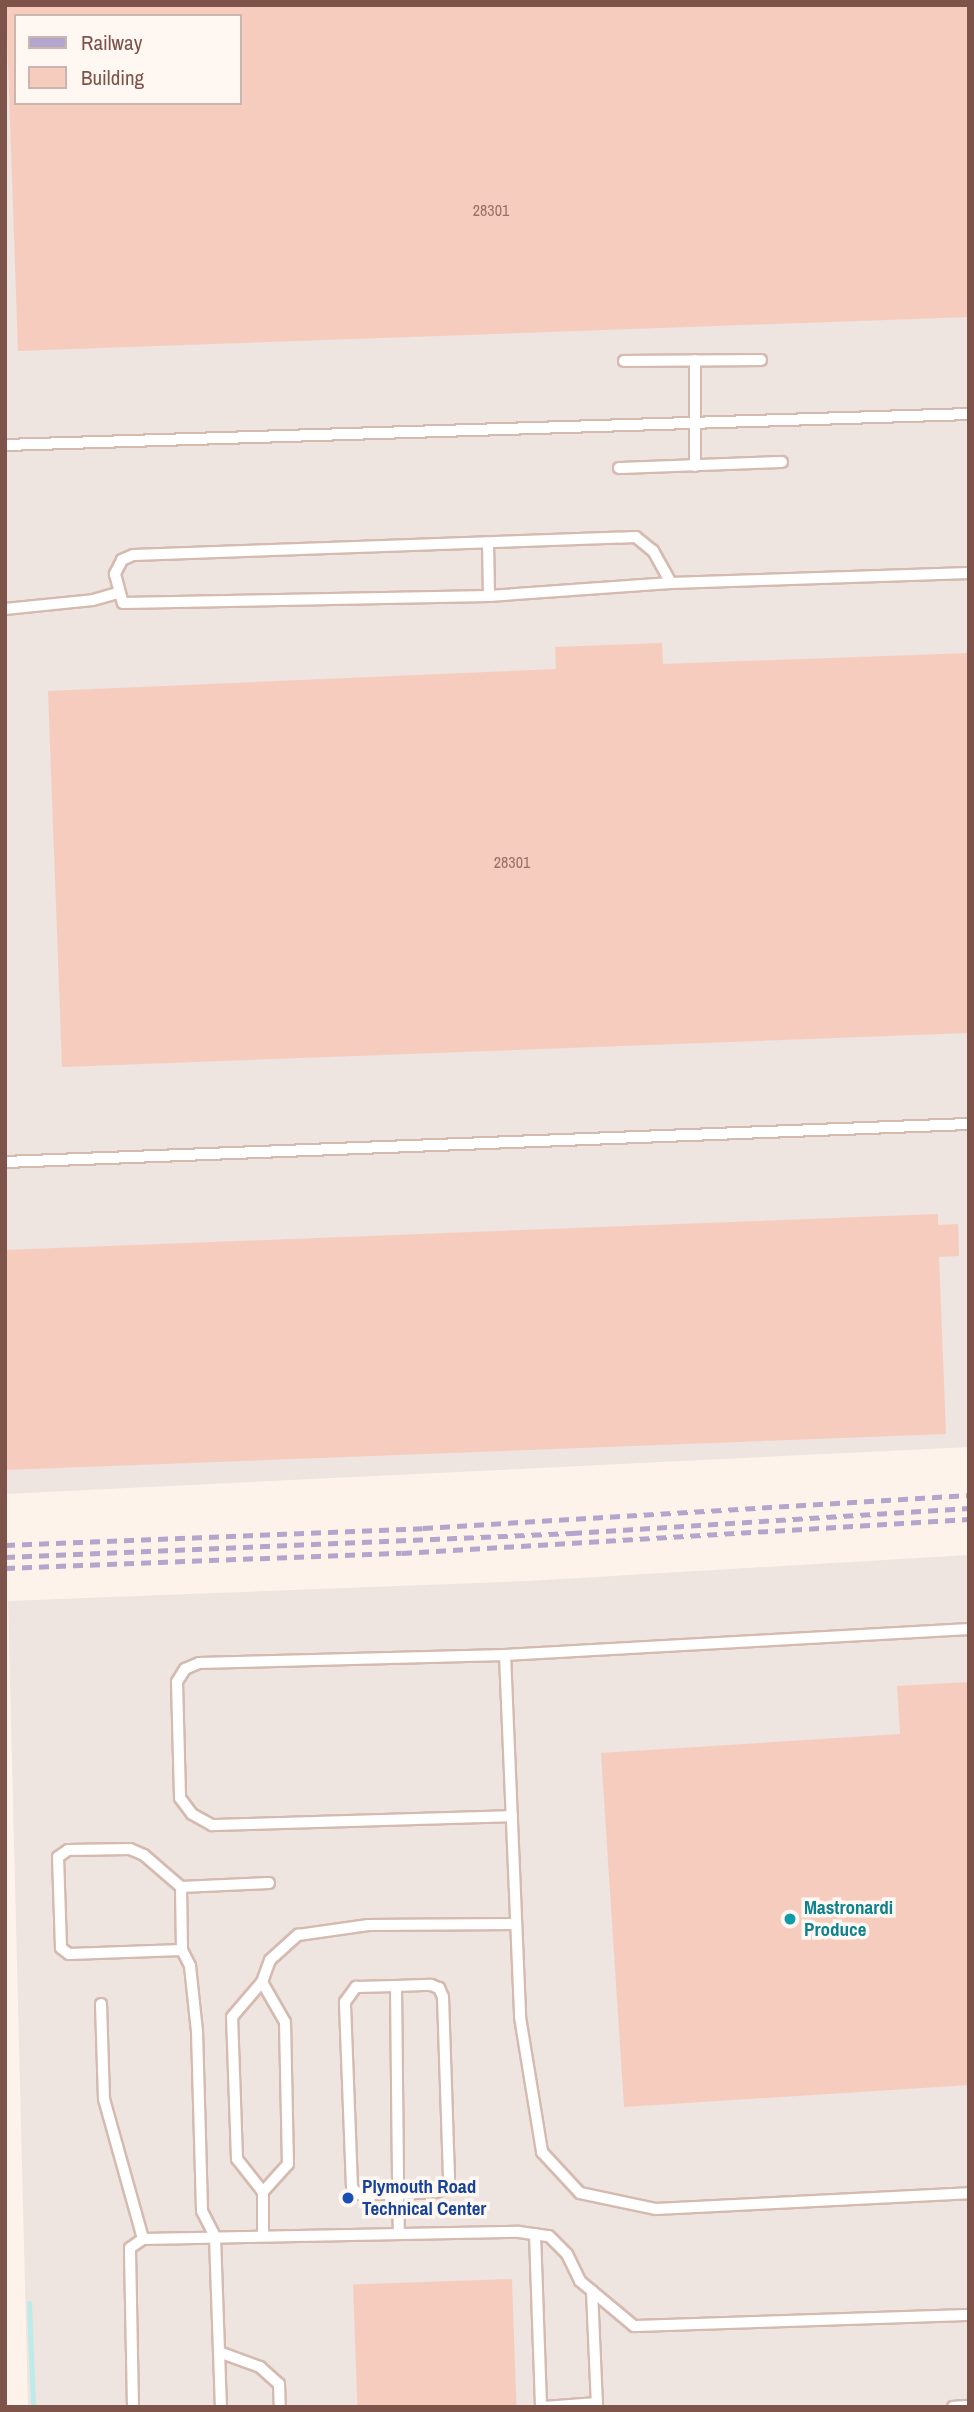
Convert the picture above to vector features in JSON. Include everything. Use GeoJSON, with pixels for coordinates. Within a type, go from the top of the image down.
{"type":"FeatureCollection","features":[{"type":"Feature","properties":{"kind":"lane"},"geometry":{"type":"LineString","coordinates":[[695,360],[695,466]]}},
{"type":"Feature","properties":{"kind":"lane"},"geometry":{"type":"LineString","coordinates":[[624,361],[761,360]]}},
{"type":"Feature","properties":{"kind":"lane"},"geometry":{"type":"LineString","coordinates":[[5,445],[969,414]]}},
{"type":"Feature","properties":{"kind":"lane"},"geometry":{"type":"LineString","coordinates":[[619,468],[782,462]]}},
{"type":"Feature","properties":{"kind":"lane"},"geometry":{"type":"LineString","coordinates":[[671,583],[653,551],[636,537],[133,555],[122,560],[115,574],[118,593],[123,603],[489,596],[638,589],[671,583],[969,573]]}},
{"type":"Feature","properties":{"kind":"lane"},"geometry":{"type":"LineString","coordinates":[[488,542],[489,596]]}},
{"type":"Feature","properties":{"kind":"lane"},"geometry":{"type":"LineString","coordinates":[[5,608],[93,600],[118,593]]}},
{"type":"Feature","properties":{"kind":"lane"},"geometry":{"type":"LineString","coordinates":[[5,1162],[969,1124]]}},
{"type":"Feature","properties":{"kind":"lane"},"geometry":{"type":"LineString","coordinates":[[512,1816],[212,1825],[192,1814],[180,1798],[177,1682],[192,1666],[505,1655],[969,1629]]}},
{"type":"Feature","properties":{"kind":"lane"},"geometry":{"type":"LineString","coordinates":[[505,1655],[520,2017],[542,2152],[580,2193],[656,2209],[969,2193]]}},
{"type":"Feature","properties":{"kind":"lane"},"geometry":{"type":"LineString","coordinates":[[182,1950],[69,1954],[61,1948],[58,1857],[68,1850],[130,1849],[144,1854],[181,1887],[269,1884]]}},
{"type":"Feature","properties":{"kind":"lane"},"geometry":{"type":"LineString","coordinates":[[181,1887],[182,1950],[190,1966],[197,2031],[202,2211],[215,2237],[221,2407]]}},
{"type":"Feature","properties":{"kind":"lane"},"geometry":{"type":"LineString","coordinates":[[264,2236],[263,2192],[237,2159],[232,2017],[262,1982],[270,1961],[298,1935],[368,1925],[516,1924]]}},
{"type":"Feature","properties":{"kind":"lane"},"geometry":{"type":"LineString","coordinates":[[262,1982],[285,2022],[288,2164],[263,2192]]}},
{"type":"Feature","properties":{"kind":"lane"},"geometry":{"type":"LineString","coordinates":[[431,1985],[439,1988],[443,1997],[449,2179],[446,2188],[436,2192],[358,2194],[352,2187],[345,2002],[356,1987],[396,1986],[431,1985]]}},
{"type":"Feature","properties":{"kind":"lane"},"geometry":{"type":"LineString","coordinates":[[396,1986],[399,2234]]}},
{"type":"Feature","properties":{"kind":"lane"},"geometry":{"type":"LineString","coordinates":[[101,2004],[104,2099],[142,2239]]}},
{"type":"Feature","properties":{"kind":"lane"},"geometry":{"type":"LineString","coordinates":[[133,2407],[130,2248],[142,2239],[399,2234],[549,2236],[567,2254],[580,2281],[634,2326],[969,2315]]}},
{"type":"Feature","properties":{"kind":"lane"},"geometry":{"type":"LineString","coordinates":[[535,2234],[542,2407],[597,2405],[592,2291]]}},
{"type":"Feature","properties":{"kind":"lane"},"geometry":{"type":"LineString","coordinates":[[219,2352],[260,2367],[279,2384],[280,2407]]}},
{"type":"Feature","properties":{"kind":"lane"},"geometry":{"type":"LineString","coordinates":[[953,2407],[969,2406]]}},
{"type":"Feature","properties":{"kind":"shaded area"},"geometry":{"type":"Polygon","coordinates":[[[5,5],[969,5],[969,1447],[5,1494],[5,5]]]}},
{"type":"Feature","properties":{"kind":"shaded area","name":"Plymouth Road Technical Center"},"geometry":{"type":"Polygon","coordinates":[[[969,1555],[969,2407],[28,2407],[8,1601],[528,1581],[969,1555]]]}},
{"type":"Feature","properties":{"kind":"building"},"geometry":{"type":"Polygon","coordinates":[[[6,5],[969,5],[969,317],[18,351],[6,5]]]}},
{"type":"Feature","properties":{"kind":"building"},"geometry":{"type":"Polygon","coordinates":[[[662,643],[663,664],[969,653],[969,1033],[62,1067],[48,691],[556,669],[555,647],[662,643]]]}},
{"type":"Feature","properties":{"kind":"building"},"geometry":{"type":"Polygon","coordinates":[[[938,1214],[938,1225],[958,1224],[959,1256],[939,1257],[946,1434],[5,1470],[5,1250],[938,1214]]]}},
{"type":"Feature","properties":{"kind":"building","name":"Mastronardi Produce"},"geometry":{"type":"Polygon","coordinates":[[[969,1682],[969,2085],[624,2107],[601,1753],[900,1734],[897,1686],[969,1682]]]}},
{"type":"Feature","properties":{"kind":"building"},"geometry":{"type":"Polygon","coordinates":[[[512,2279],[516,2407],[357,2407],[353,2285],[512,2279]]]}},
{"type":"Feature","properties":{"kind":"waterway"},"geometry":{"type":"LineString","coordinates":[[29,2303],[33,2407]]}},
{"type":"Feature","properties":{"kind":"railway"},"geometry":{"type":"LineString","coordinates":[[5,1545],[423,1528],[969,1495]]}},
{"type":"Feature","properties":{"kind":"railway"},"geometry":{"type":"LineString","coordinates":[[5,1557],[572,1533],[969,1508]]}},
{"type":"Feature","properties":{"kind":"railway"},"geometry":{"type":"LineString","coordinates":[[5,1568],[402,1553],[969,1519]]}},
{"type":"Feature","properties":{"kind":"place","name":"Mastronardi Produce"},"geometry":{"type":"Point","coordinates":[790,1919]}},
{"type":"Feature","properties":{"kind":"place","name":"Plymouth Road Technical Center"},"geometry":{"type":"Point","coordinates":[348,2198]}}]}
